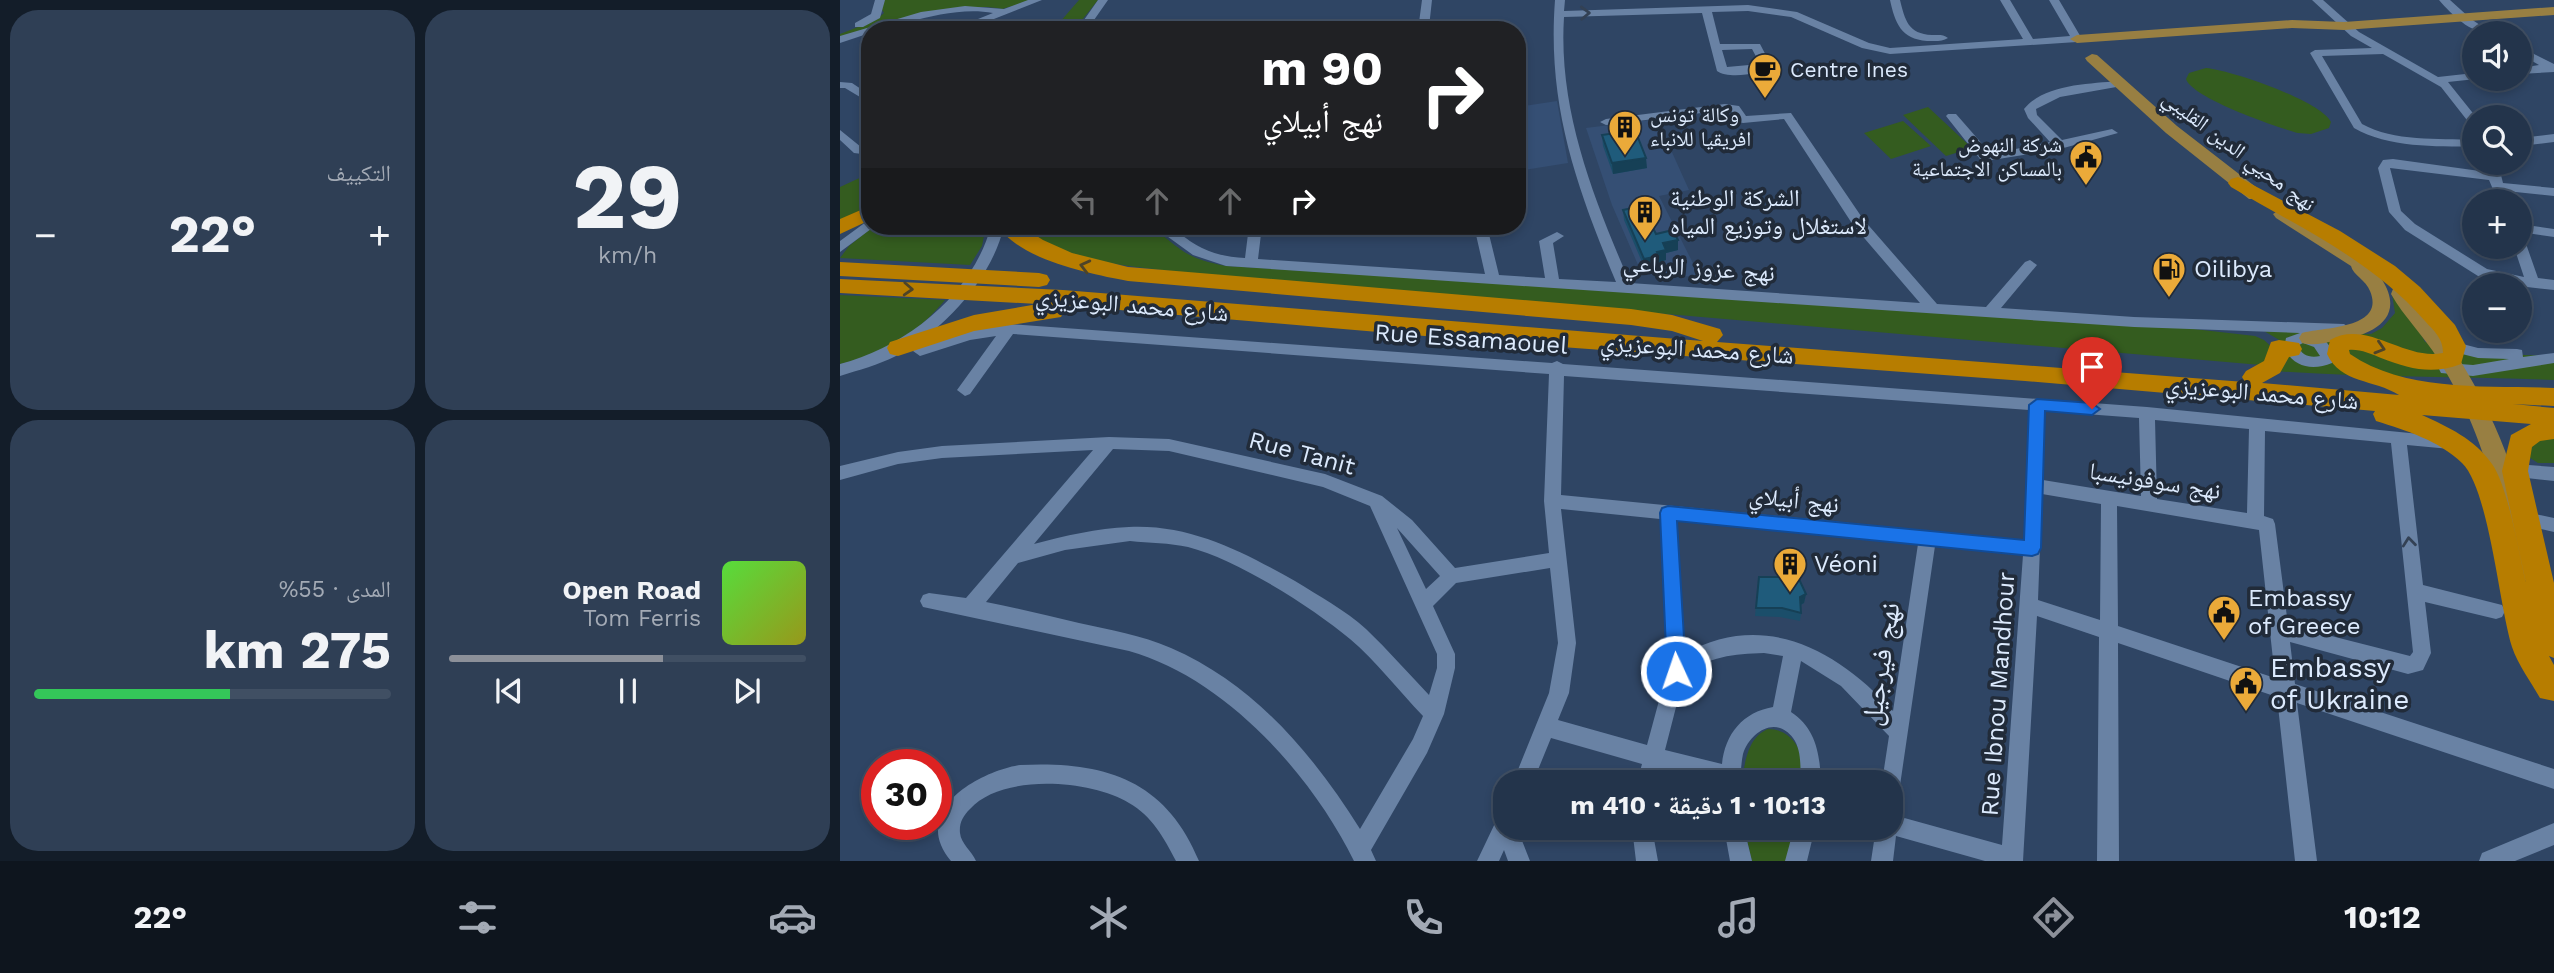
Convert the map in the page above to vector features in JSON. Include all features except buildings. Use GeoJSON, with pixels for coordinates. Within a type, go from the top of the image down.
{"type":"FeatureCollection","features":[{"type":"Feature","properties":{"kind":"highway"},"geometry":{"type":"LineString","coordinates":[[2238,183],[2387,270],[2412,292],[2447,331],[2455,347],[2453,358],[2449,360],[2423,361],[2355,341],[2341,344],[2333,353],[2357,371],[2417,390]]}},
{"type":"Feature","properties":{"kind":"highway"},"geometry":{"type":"LineString","coordinates":[[841,237],[861,220]]}},
{"type":"Feature","properties":{"kind":"highway"},"geometry":{"type":"LineString","coordinates":[[841,237],[861,227]]}},
{"type":"Feature","properties":{"kind":"highway"},"geometry":{"type":"LineString","coordinates":[[1019,235],[1062,260],[1128,274],[1631,317],[1672,323],[1712,335]]}},
{"type":"Feature","properties":{"kind":"highway","name":"شارع محمد البوعزيزي"},"geometry":{"type":"LineString","coordinates":[[840,268],[1060,282],[1278,303],[2417,390],[2554,397]]}},
{"type":"Feature","properties":{"kind":"highway","name":"شارع محمد البوعزيزي"},"geometry":{"type":"LineString","coordinates":[[840,286],[1063,298],[2554,417]]}},
{"type":"Feature","properties":{"kind":"highway"},"geometry":{"type":"LineString","coordinates":[[909,349],[937,333],[997,317],[1074,310],[1291,331],[1448,340],[1494,334]]}},
{"type":"Feature","properties":{"kind":"highway"},"geometry":{"type":"LineString","coordinates":[[2254,377],[2272,368],[2294,343]]}},
{"type":"Feature","properties":{"kind":"highway"},"geometry":{"type":"LineString","coordinates":[[2320,397],[2397,427],[2431,430],[2457,444],[2484,472],[2497,515],[2527,647],[2553,695]]}},
{"type":"Feature","properties":{"kind":"highway"},"geometry":{"type":"LineString","coordinates":[[2554,429],[2534,433],[2520,442],[2515,471],[2519,521],[2554,645]]}},
{"type":"Feature","properties":{"kind":"main road"},"geometry":{"type":"LineString","coordinates":[[2077,39],[2554,9]]}},
{"type":"Feature","properties":{"kind":"main road","name":"نهج محيي الدين القليبي"},"geometry":{"type":"LineString","coordinates":[[2077,39],[2115,84],[2186,150],[2253,202],[2332,246]]}},
{"type":"Feature","properties":{"kind":"main road","name":"نهج محيي الدين القليبي"},"geometry":{"type":"LineString","coordinates":[[2115,84],[2191,149],[2383,278],[2419,314],[2458,378],[2488,437],[2519,521],[2553,695]]}},
{"type":"Feature","properties":{"kind":"main road"},"geometry":{"type":"LineString","coordinates":[[2289,224],[2359,267],[2378,287],[2382,299],[2377,318],[2357,330],[2294,343]]}},
{"type":"Feature","properties":{"kind":"street"},"geometry":{"type":"LineString","coordinates":[[865,21],[876,16],[880,0]]}},
{"type":"Feature","properties":{"kind":"street"},"geometry":{"type":"LineString","coordinates":[[973,21],[1037,0]]}},
{"type":"Feature","properties":{"kind":"street"},"geometry":{"type":"LineString","coordinates":[[1088,21],[1103,0]]}},
{"type":"Feature","properties":{"kind":"street"},"geometry":{"type":"LineString","coordinates":[[1097,21],[1111,0]]}},
{"type":"Feature","properties":{"kind":"street"},"geometry":{"type":"LineString","coordinates":[[1424,21],[1427,0]]}},
{"type":"Feature","properties":{"kind":"street"},"geometry":{"type":"LineString","coordinates":[[1560,0],[1560,68],[1568,131],[1591,209],[1624,286]]}},
{"type":"Feature","properties":{"kind":"street"},"geometry":{"type":"LineString","coordinates":[[1611,12],[1612,0]]}},
{"type":"Feature","properties":{"kind":"street"},"geometry":{"type":"LineString","coordinates":[[1895,0],[1908,34],[1923,38],[1958,37],[1963,47]]}},
{"type":"Feature","properties":{"kind":"street"},"geometry":{"type":"LineString","coordinates":[[2005,0],[2030,43]]}},
{"type":"Feature","properties":{"kind":"street","name":"نهج محيي الدين القليبي"},"geometry":{"type":"LineString","coordinates":[[2054,0],[2077,39]]}},
{"type":"Feature","properties":{"kind":"street"},"geometry":{"type":"LineString","coordinates":[[2317,0],[2342,23],[2383,51],[2438,80],[2455,94],[2462,105]]}},
{"type":"Feature","properties":{"kind":"street"},"geometry":{"type":"LineString","coordinates":[[2444,0],[2470,21]]}},
{"type":"Feature","properties":{"kind":"street"},"geometry":{"type":"LineString","coordinates":[[890,21],[934,6],[987,3],[1000,10]]}},
{"type":"Feature","properties":{"kind":"street"},"geometry":{"type":"LineString","coordinates":[[1558,14],[1706,10],[1748,4],[1793,13],[1874,48],[1898,51],[2077,39]]}},
{"type":"Feature","properties":{"kind":"street"},"geometry":{"type":"LineString","coordinates":[[1706,10],[1716,47]]}},
{"type":"Feature","properties":{"kind":"street"},"geometry":{"type":"LineString","coordinates":[[840,32],[861,23]]}},
{"type":"Feature","properties":{"kind":"street"},"geometry":{"type":"LineString","coordinates":[[840,40],[861,32]]}},
{"type":"Feature","properties":{"kind":"street"},"geometry":{"type":"LineString","coordinates":[[2383,51],[2315,53],[2358,126],[2364,131],[2383,136],[2462,143]]}},
{"type":"Feature","properties":{"kind":"street"},"geometry":{"type":"LineString","coordinates":[[2532,57],[2553,68]]}},
{"type":"Feature","properties":{"kind":"street"},"geometry":{"type":"LineString","coordinates":[[2532,70],[2553,68]]}},
{"type":"Feature","properties":{"kind":"street"},"geometry":{"type":"LineString","coordinates":[[2438,80],[2462,77]]}},
{"type":"Feature","properties":{"kind":"street"},"geometry":{"type":"LineString","coordinates":[[2059,144],[2032,116],[2030,109],[2034,103],[2049,96],[2115,84]]}},
{"type":"Feature","properties":{"kind":"street"},"geometry":{"type":"LineString","coordinates":[[840,85],[848,85],[861,94]]}},
{"type":"Feature","properties":{"kind":"street"},"geometry":{"type":"LineString","coordinates":[[1606,122],[1725,107],[1735,108],[1743,120],[1787,115],[1858,222],[1932,307]]}},
{"type":"Feature","properties":{"kind":"street"},"geometry":{"type":"LineString","coordinates":[[1952,116],[1987,157],[2112,133]]}},
{"type":"Feature","properties":{"kind":"street"},"geometry":{"type":"LineString","coordinates":[[840,134],[861,150]]}},
{"type":"Feature","properties":{"kind":"street"},"geometry":{"type":"LineString","coordinates":[[2532,141],[2554,138]]}},
{"type":"Feature","properties":{"kind":"street"},"geometry":{"type":"LineString","coordinates":[[2462,171],[2387,163],[2385,168],[2395,212],[2410,228],[2483,274],[2554,285]]}},
{"type":"Feature","properties":{"kind":"street"},"geometry":{"type":"LineString","coordinates":[[2495,175],[2554,192]]}},
{"type":"Feature","properties":{"kind":"street"},"geometry":{"type":"LineString","coordinates":[[2532,230],[2554,233]]}},
{"type":"Feature","properties":{"kind":"street"},"geometry":{"type":"LineString","coordinates":[[841,370],[909,349],[970,283],[994,235]]}},
{"type":"Feature","properties":{"kind":"street","name":"نهج عزوز الرباعي"},"geometry":{"type":"LineString","coordinates":[[1173,235],[1204,257],[1251,263],[2250,328],[2357,330]]}},
{"type":"Feature","properties":{"kind":"street"},"geometry":{"type":"LineString","coordinates":[[1251,263],[1255,235]]}},
{"type":"Feature","properties":{"kind":"street"},"geometry":{"type":"LineString","coordinates":[[1483,235],[1493,277]]}},
{"type":"Feature","properties":{"kind":"street"},"geometry":{"type":"LineString","coordinates":[[1553,282],[1546,241],[1557,236]]}},
{"type":"Feature","properties":{"kind":"street"},"geometry":{"type":"LineString","coordinates":[[2525,259],[2533,283]]}},
{"type":"Feature","properties":{"kind":"street"},"geometry":{"type":"LineString","coordinates":[[1991,311],[2030,265]]}},
{"type":"Feature","properties":{"kind":"street"},"geometry":{"type":"LineString","coordinates":[[965,390],[1009,328]]}},
{"type":"Feature","properties":{"kind":"street","name":"Rue Essamaouel"},"geometry":{"type":"LineString","coordinates":[[909,349],[1009,328],[2147,413],[2257,424],[2397,427]]}},
{"type":"Feature","properties":{"kind":"street","name":"نهج عزوز الرباعي"},"geometry":{"type":"LineString","coordinates":[[2250,328],[2268,339],[2294,343]]}},
{"type":"Feature","properties":{"kind":"street","name":"نهج عزوز الرباعي"},"geometry":{"type":"LineString","coordinates":[[2250,328],[2294,343]]}},
{"type":"Feature","properties":{"kind":"street"},"geometry":{"type":"LineString","coordinates":[[2319,342],[2333,353],[2324,361],[2311,362],[2301,359],[2294,343],[2319,342]]}},
{"type":"Feature","properties":{"kind":"street"},"geometry":{"type":"LineString","coordinates":[[2455,347],[2491,355],[2554,356]]}},
{"type":"Feature","properties":{"kind":"street"},"geometry":{"type":"LineString","coordinates":[[2423,361],[2446,369],[2467,371],[2554,356]]}},
{"type":"Feature","properties":{"kind":"street"},"geometry":{"type":"LineString","coordinates":[[1528,770],[1559,693],[1567,643],[1552,501],[1557,368]]}},
{"type":"Feature","properties":{"kind":"street","name":"Rue Ibnou Mandhour"},"geometry":{"type":"LineString","coordinates":[[2012,859],[2032,548],[2037,405]]}},
{"type":"Feature","properties":{"kind":"street"},"geometry":{"type":"LineString","coordinates":[[2147,413],[2149,504]]}},
{"type":"Feature","properties":{"kind":"street"},"geometry":{"type":"LineString","coordinates":[[2257,424],[2261,523],[2280,631],[2306,861]]}},
{"type":"Feature","properties":{"kind":"street"},"geometry":{"type":"LineString","coordinates":[[2280,631],[2407,665],[2416,664],[2422,653],[2397,427]]}},
{"type":"Feature","properties":{"kind":"street"},"geometry":{"type":"LineString","coordinates":[[971,606],[1110,443]]}},
{"type":"Feature","properties":{"kind":"street","name":"Rue Tanit"},"geometry":{"type":"LineString","coordinates":[[840,474],[898,458],[942,452],[1110,443],[1169,445],[1325,481],[1376,501],[1406,524],[1451,576]]}},
{"type":"Feature","properties":{"kind":"street"},"geometry":{"type":"LineString","coordinates":[[2515,471],[2554,474]]}},
{"type":"Feature","properties":{"kind":"street","name":"نهج سوفونيسبا"},"geometry":{"type":"LineString","coordinates":[[2035,486],[2261,523]]}},
{"type":"Feature","properties":{"kind":"street"},"geometry":{"type":"LineString","coordinates":[[2108,861],[2109,498]]}},
{"type":"Feature","properties":{"kind":"street"},"geometry":{"type":"LineString","coordinates":[[929,601],[971,606],[1139,646],[1174,659],[1206,677],[1239,699],[1272,728],[1300,760],[1363,855],[1420,746],[1434,714],[1446,668],[1446,654],[1376,501]]}},
{"type":"Feature","properties":{"kind":"street","name":"نهج أبيلاي"},"geometry":{"type":"LineString","coordinates":[[1552,501],[2032,548]]}},
{"type":"Feature","properties":{"kind":"street"},"geometry":{"type":"LineString","coordinates":[[1649,770],[1676,671],[1668,513]]}},
{"type":"Feature","properties":{"kind":"street"},"geometry":{"type":"LineString","coordinates":[[2519,521],[2554,526]]}},
{"type":"Feature","properties":{"kind":"street"},"geometry":{"type":"LineString","coordinates":[[1013,557],[1065,543],[1130,534],[1186,539],[1213,547],[1285,583],[1330,613],[1357,634],[1434,714]]}},
{"type":"Feature","properties":{"kind":"street","name":"نهج فيرجيل"},"geometry":{"type":"LineString","coordinates":[[1893,770],[1928,538]]}},
{"type":"Feature","properties":{"kind":"street"},"geometry":{"type":"LineString","coordinates":[[1424,603],[1451,576],[1559,559]]}},
{"type":"Feature","properties":{"kind":"street"},"geometry":{"type":"LineString","coordinates":[[2415,591],[2496,611]]}},
{"type":"Feature","properties":{"kind":"street"},"geometry":{"type":"LineString","coordinates":[[2028,604],[2554,779]]}},
{"type":"Feature","properties":{"kind":"street"},"geometry":{"type":"LineString","coordinates":[[1676,671],[1695,655],[1724,647],[1763,642],[1794,648],[1824,663],[1855,685],[1898,731]]}},
{"type":"Feature","properties":{"kind":"street"},"geometry":{"type":"LineString","coordinates":[[1781,715],[1794,648]]}},
{"type":"Feature","properties":{"kind":"street"},"geometry":{"type":"LineString","coordinates":[[1732,770],[1741,735],[1750,724],[1769,715],[1781,715],[1796,727],[1808,744],[1811,770]]}},
{"type":"Feature","properties":{"kind":"street"},"geometry":{"type":"LineString","coordinates":[[1547,727],[1698,770]]}},
{"type":"Feature","properties":{"kind":"street"},"geometry":{"type":"LineString","coordinates":[[965,861],[954,851],[947,832],[953,813],[973,793],[991,782],[1007,778],[1051,775],[1087,779],[1122,789],[1149,803],[1170,828],[1188,861]]}},
{"type":"Feature","properties":{"kind":"street"},"geometry":{"type":"LineString","coordinates":[[1903,830],[2012,859]]}},
{"type":"Feature","properties":{"kind":"street"},"geometry":{"type":"LineString","coordinates":[[2490,861],[2554,834]]}},
{"type":"Feature","properties":{"kind":"street"},"geometry":{"type":"LineString","coordinates":[[1488,861],[1499,840]]}},
{"type":"Feature","properties":{"kind":"street"},"geometry":{"type":"LineString","coordinates":[[1511,840],[1519,861]]}},
{"type":"Feature","properties":{"kind":"street"},"geometry":{"type":"LineString","coordinates":[[1642,840],[1647,861]]}},
{"type":"Feature","properties":{"kind":"street"},"geometry":{"type":"LineString","coordinates":[[1737,840],[1741,861]]}},
{"type":"Feature","properties":{"kind":"street"},"geometry":{"type":"LineString","coordinates":[[1797,861],[1801,840]]}},
{"type":"Feature","properties":{"kind":"street"},"geometry":{"type":"LineString","coordinates":[[1882,861],[1886,840]]}},
{"type":"Feature","properties":{"kind":"shaded area"},"geometry":{"type":"Polygon","coordinates":[[[1557,101],[1568,163],[1526,170],[1526,106],[1557,101]]]}},
{"type":"Feature","properties":{"kind":"shaded area"},"geometry":{"type":"Polygon","coordinates":[[[1657,119],[1689,190],[1659,196],[1700,277],[1642,274],[1612,205],[1586,128],[1657,119]]]}},
{"type":"Feature","properties":{"kind":"green space"},"geometry":{"type":"Polygon","coordinates":[[[883,0],[1034,0],[1002,9],[985,7],[944,10],[897,21],[873,21],[884,13],[881,8],[883,0]]]}},
{"type":"Feature","properties":{"kind":"green space"},"geometry":{"type":"Polygon","coordinates":[[[1079,0],[1098,0],[1081,21],[1061,21],[1079,0]]]}},
{"type":"Feature","properties":{"kind":"green space"},"geometry":{"type":"Polygon","coordinates":[[[861,26],[861,32],[840,39],[840,34],[861,26]]]}},
{"type":"Feature","properties":{"kind":"green space"},"geometry":{"type":"Polygon","coordinates":[[[2206,68],[2254,80],[2294,96],[2324,114],[2331,122],[2329,128],[2311,134],[2298,133],[2218,103],[2192,87],[2186,79],[2189,73],[2206,68]]]}},
{"type":"Feature","properties":{"kind":"green space"},"geometry":{"type":"Polygon","coordinates":[[[1928,107],[1972,148],[1946,156],[1903,115],[1928,107]]]}},
{"type":"Feature","properties":{"kind":"green space"},"geometry":{"type":"Polygon","coordinates":[[[1903,121],[1931,146],[1891,159],[1864,133],[1903,121]]]}},
{"type":"Feature","properties":{"kind":"green space"},"geometry":{"type":"Polygon","coordinates":[[[861,177],[861,213],[840,222],[840,187],[861,177]]]}},
{"type":"Feature","properties":{"kind":"green space"},"geometry":{"type":"Polygon","coordinates":[[[863,235],[984,235],[982,246],[970,265],[840,258],[863,235]]]}},
{"type":"Feature","properties":{"kind":"green space"},"geometry":{"type":"Polygon","coordinates":[[[1034,235],[1162,235],[1192,256],[1226,266],[2141,323],[2255,336],[2274,349],[2261,365],[1179,272],[1096,260],[1057,248],[1034,235]]]}},
{"type":"Feature","properties":{"kind":"green space"},"geometry":{"type":"Polygon","coordinates":[[[2392,294],[2414,319],[2425,342],[2492,354],[2554,356],[2554,380],[2275,371],[2286,363],[2288,357],[2281,341],[2264,331],[2371,334],[2382,328],[2395,313],[2392,294]]]}},
{"type":"Feature","properties":{"kind":"green space"},"geometry":{"type":"Polygon","coordinates":[[[840,295],[945,300],[923,323],[898,341],[870,355],[840,364],[840,295]]]}},
{"type":"Feature","properties":{"kind":"green space"},"geometry":{"type":"Polygon","coordinates":[[[2554,432],[2554,463],[2538,463],[2527,456],[2535,440],[2554,432]]]}},
{"type":"Feature","properties":{"kind":"green space"},"geometry":{"type":"Polygon","coordinates":[[[1768,729],[1778,730],[1792,739],[1801,755],[1805,770],[1744,770],[1752,744],[1768,729]]]}},
{"type":"Feature","properties":{"kind":"green space"},"geometry":{"type":"Polygon","coordinates":[[[1747,840],[1795,840],[1790,861],[1752,861],[1747,840]]]}},
{"type":"Feature","properties":{"kind":"place","name":"Centre Ines"},"geometry":{"type":"Point","coordinates":[1765,100]}},
{"type":"Feature","properties":{"kind":"place","name":"وكالة تونس افريقيا للانباء"},"geometry":{"type":"Point","coordinates":[1625,157]}},
{"type":"Feature","properties":{"kind":"place","name":"شركة النهوض بالمساكن الاجتماعية"},"geometry":{"type":"Point","coordinates":[2086,187]}},
{"type":"Feature","properties":{"kind":"place","name":"الشركة الوطنية لاستغلال وتوزيع المياه"},"geometry":{"type":"Point","coordinates":[1645,242]}},
{"type":"Feature","properties":{"kind":"place","name":"Oilibya"},"geometry":{"type":"Point","coordinates":[2169,299]}},
{"type":"Feature","properties":{"kind":"place","name":"Véoni"},"geometry":{"type":"Point","coordinates":[1790,594]}},
{"type":"Feature","properties":{"kind":"place","name":"Embassy of Greece"},"geometry":{"type":"Point","coordinates":[2224,642]}},
{"type":"Feature","properties":{"kind":"place","name":"Embassy of Ukraine"},"geometry":{"type":"Point","coordinates":[2246,713]}},
{"type":"Feature","properties":{"kind":"route"},"geometry":{"type":"LineString","coordinates":[[1676,671],[1668,513],[2032,548],[2037,405],[2092,409]]}}]}
